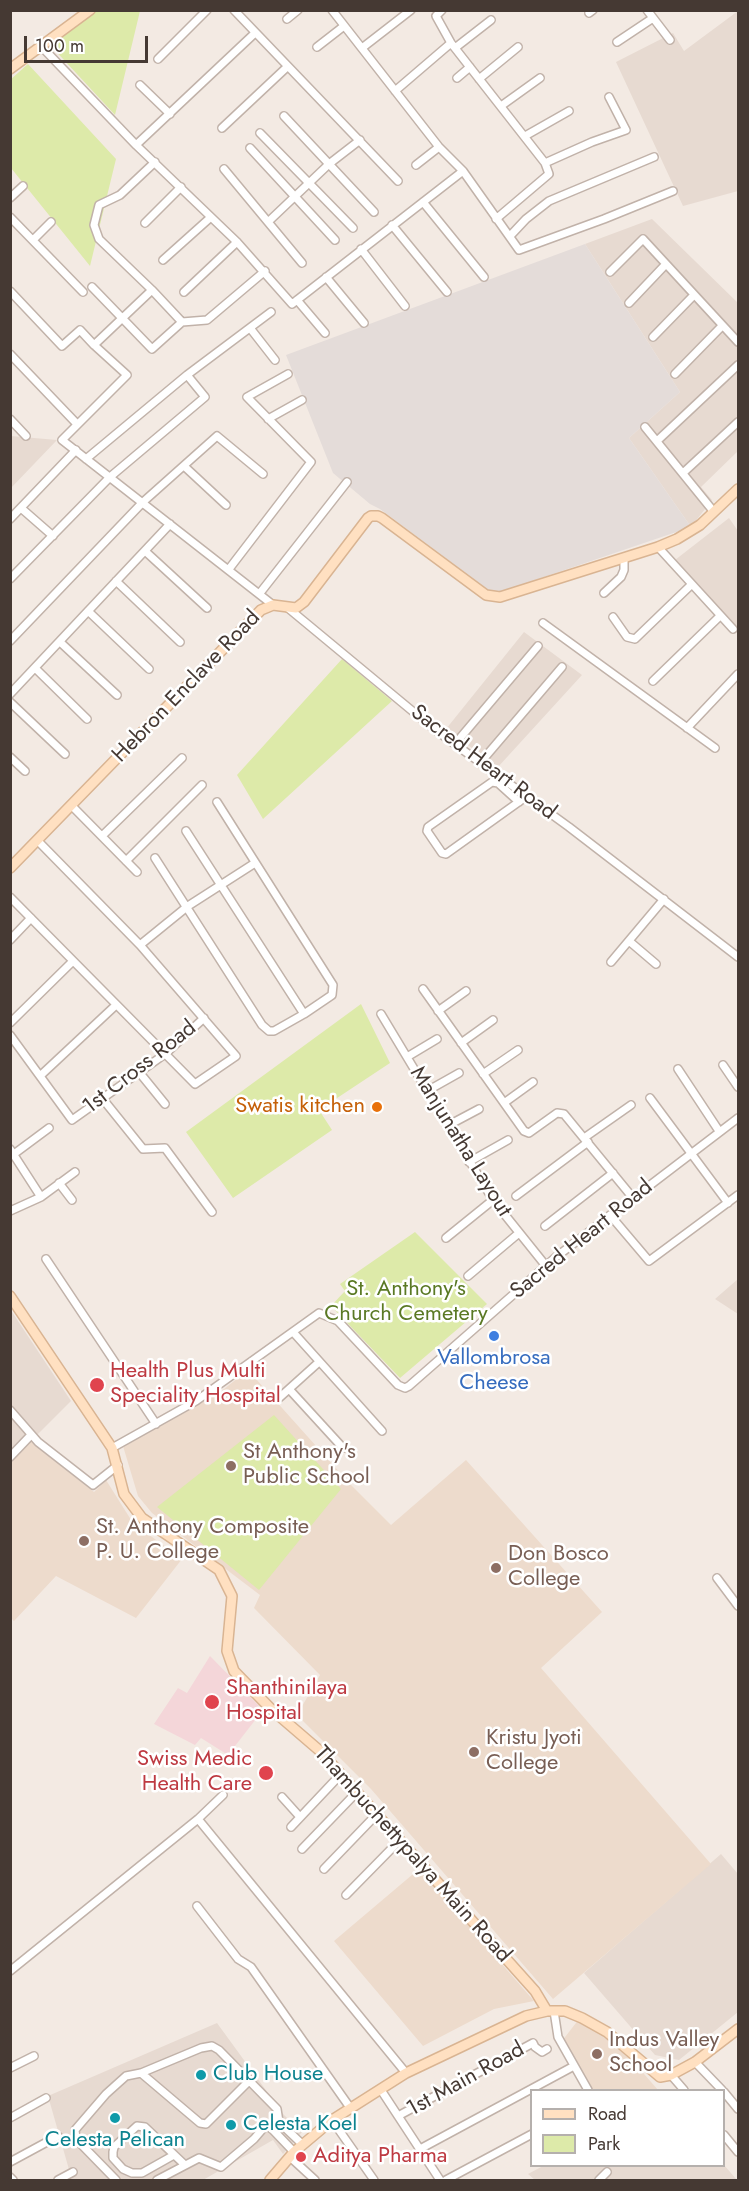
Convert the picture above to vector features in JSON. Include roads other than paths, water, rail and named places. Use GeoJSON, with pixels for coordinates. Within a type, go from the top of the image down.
{"type":"FeatureCollection","features":[{"type":"Feature","properties":{"kind":"street"},"geometry":{"type":"LineString","coordinates":[[10,69],[90,10]]}},
{"type":"Feature","properties":{"kind":"street"},"geometry":{"type":"LineString","coordinates":[[158,59],[207,10]]}},
{"type":"Feature","properties":{"kind":"street"},"geometry":{"type":"LineString","coordinates":[[234,10],[398,181]]}},
{"type":"Feature","properties":{"kind":"street"},"geometry":{"type":"LineString","coordinates":[[287,19],[298,10]]}},
{"type":"Feature","properties":{"kind":"street"},"geometry":{"type":"LineString","coordinates":[[333,10],[439,147],[463,171],[519,250],[673,191]]}},
{"type":"Feature","properties":{"kind":"street"},"geometry":{"type":"LineString","coordinates":[[362,48],[411,10]]}},
{"type":"Feature","properties":{"kind":"street"},"geometry":{"type":"LineString","coordinates":[[441,10],[436,16],[453,45],[525,136],[545,163],[549,174],[496,219]]}},
{"type":"Feature","properties":{"kind":"street"},"geometry":{"type":"LineString","coordinates":[[647,10],[670,40]]}},
{"type":"Feature","properties":{"kind":"street"},"geometry":{"type":"LineString","coordinates":[[616,42],[653,18]]}},
{"type":"Feature","properties":{"kind":"street"},"geometry":{"type":"LineString","coordinates":[[395,91],[453,45],[491,20]]}},
{"type":"Feature","properties":{"kind":"street"},"geometry":{"type":"LineString","coordinates":[[317,47],[344,26]]}},
{"type":"Feature","properties":{"kind":"street"},"geometry":{"type":"LineString","coordinates":[[136,145],[255,33]]}},
{"type":"Feature","properties":{"kind":"street"},"geometry":{"type":"LineString","coordinates":[[40,45],[136,145],[237,242],[292,304],[463,171]]}},
{"type":"Feature","properties":{"kind":"street"},"geometry":{"type":"LineString","coordinates":[[479,79],[518,47]]}},
{"type":"Feature","properties":{"kind":"street"},"geometry":{"type":"LineString","coordinates":[[222,128],[287,67]]}},
{"type":"Feature","properties":{"kind":"street"},"geometry":{"type":"LineString","coordinates":[[457,78],[470,67]]}},
{"type":"Feature","properties":{"kind":"street"},"geometry":{"type":"LineString","coordinates":[[501,106],[540,78]]}},
{"type":"Feature","properties":{"kind":"street"},"geometry":{"type":"LineString","coordinates":[[140,85],[170,114]]}},
{"type":"Feature","properties":{"kind":"street"},"geometry":{"type":"LineString","coordinates":[[545,163],[626,130],[609,97]]}},
{"type":"Feature","properties":{"kind":"street"},"geometry":{"type":"LineString","coordinates":[[525,136],[569,111]]}},
{"type":"Feature","properties":{"kind":"street"},"geometry":{"type":"LineString","coordinates":[[284,116],[374,212]]}},
{"type":"Feature","properties":{"kind":"street"},"geometry":{"type":"LineString","coordinates":[[260,133],[352,228]]}},
{"type":"Feature","properties":{"kind":"street"},"geometry":{"type":"LineString","coordinates":[[268,222],[329,164],[360,140]]}},
{"type":"Feature","properties":{"kind":"street"},"geometry":{"type":"LineString","coordinates":[[416,165],[439,147]]}},
{"type":"Feature","properties":{"kind":"street"},"geometry":{"type":"LineString","coordinates":[[250,148],[335,240]]}},
{"type":"Feature","properties":{"kind":"street"},"geometry":{"type":"LineString","coordinates":[[510,236],[526,219],[549,201],[654,157]]}},
{"type":"Feature","properties":{"kind":"street"},"geometry":{"type":"LineString","coordinates":[[154,162],[120,195],[99,205],[94,225],[99,239],[182,322]]}},
{"type":"Feature","properties":{"kind":"street"},"geometry":{"type":"LineString","coordinates":[[224,170],[302,263]]}},
{"type":"Feature","properties":{"kind":"street"},"geometry":{"type":"LineString","coordinates":[[10,198],[23,186]]}},
{"type":"Feature","properties":{"kind":"street"},"geometry":{"type":"LineString","coordinates":[[146,223],[182,187]]}},
{"type":"Feature","properties":{"kind":"street"},"geometry":{"type":"LineString","coordinates":[[423,202],[484,277]]}},
{"type":"Feature","properties":{"kind":"street"},"geometry":{"type":"LineString","coordinates":[[10,217],[82,292]]}},
{"type":"Feature","properties":{"kind":"street"},"geometry":{"type":"LineString","coordinates":[[163,260],[212,217]]}},
{"type":"Feature","properties":{"kind":"street"},"geometry":{"type":"LineString","coordinates":[[33,240],[51,222]]}},
{"type":"Feature","properties":{"kind":"street"},"geometry":{"type":"LineString","coordinates":[[392,225],[447,292]]}},
{"type":"Feature","properties":{"kind":"street"},"geometry":{"type":"LineString","coordinates":[[610,272],[643,239],[738,342]]}},
{"type":"Feature","properties":{"kind":"street"},"geometry":{"type":"LineString","coordinates":[[184,292],[237,242]]}},
{"type":"Feature","properties":{"kind":"street"},"geometry":{"type":"LineString","coordinates":[[361,249],[405,306]]}},
{"type":"Feature","properties":{"kind":"street"},"geometry":{"type":"LineString","coordinates":[[629,303],[666,264]]}},
{"type":"Feature","properties":{"kind":"street"},"geometry":{"type":"LineString","coordinates":[[92,287],[152,349],[182,322],[207,320],[265,272]]}},
{"type":"Feature","properties":{"kind":"street"},"geometry":{"type":"LineString","coordinates":[[326,277],[364,323]]}},
{"type":"Feature","properties":{"kind":"street"},"geometry":{"type":"LineString","coordinates":[[94,345],[152,290]]}},
{"type":"Feature","properties":{"kind":"street"},"geometry":{"type":"LineString","coordinates":[[10,291],[62,346],[80,330],[127,375],[62,440],[273,604]]}},
{"type":"Feature","properties":{"kind":"street"},"geometry":{"type":"LineString","coordinates":[[653,337],[694,295]]}},
{"type":"Feature","properties":{"kind":"street"},"geometry":{"type":"LineString","coordinates":[[297,300],[325,333]]}},
{"type":"Feature","properties":{"kind":"street"},"geometry":{"type":"LineString","coordinates":[[86,459],[187,375],[271,312]]}},
{"type":"Feature","properties":{"kind":"street"},"geometry":{"type":"LineString","coordinates":[[675,374],[722,326]]}},
{"type":"Feature","properties":{"kind":"street"},"geometry":{"type":"LineString","coordinates":[[250,328],[275,360]]}},
{"type":"Feature","properties":{"kind":"street"},"geometry":{"type":"LineString","coordinates":[[10,354],[78,424]]}},
{"type":"Feature","properties":{"kind":"street"},"geometry":{"type":"LineString","coordinates":[[657,441],[738,365]]}},
{"type":"Feature","properties":{"kind":"street"},"geometry":{"type":"LineString","coordinates":[[229,569],[311,462],[247,397],[288,374]]}},
{"type":"Feature","properties":{"kind":"street"},"geometry":{"type":"LineString","coordinates":[[10,579],[110,477],[205,397],[187,375]]}},
{"type":"Feature","properties":{"kind":"street"},"geometry":{"type":"LineString","coordinates":[[268,419],[302,399]]}},
{"type":"Feature","properties":{"kind":"street"},"geometry":{"type":"LineString","coordinates":[[10,419],[26,436]]}},
{"type":"Feature","properties":{"kind":"street"},"geometry":{"type":"LineString","coordinates":[[683,473],[738,422]]}},
{"type":"Feature","properties":{"kind":"street"},"geometry":{"type":"LineString","coordinates":[[645,427],[714,512]]}},
{"type":"Feature","properties":{"kind":"street"},"geometry":{"type":"LineString","coordinates":[[10,641],[143,502],[217,436],[263,474]]}},
{"type":"Feature","properties":{"kind":"street"},"geometry":{"type":"LineString","coordinates":[[10,519],[76,450]]}},
{"type":"Feature","properties":{"kind":"street"},"geometry":{"type":"LineString","coordinates":[[184,465],[226,505]]}},
{"type":"Feature","properties":{"kind":"street"},"geometry":{"type":"LineString","coordinates":[[260,593],[347,482]]}},
{"type":"Feature","properties":{"kind":"street","name":"Hebron Enclave Road"},"geometry":{"type":"LineString","coordinates":[[10,868],[261,610],[273,604],[296,608],[304,602],[368,518],[374,516],[382,518],[482,592],[495,597],[513,594],[658,547],[686,535],[738,489]]}},
{"type":"Feature","properties":{"kind":"street"},"geometry":{"type":"LineString","coordinates":[[21,508],[53,536]]}},
{"type":"Feature","properties":{"kind":"street"},"geometry":{"type":"LineString","coordinates":[[10,694],[170,524]]}},
{"type":"Feature","properties":{"kind":"street"},"geometry":{"type":"LineString","coordinates":[[658,547],[733,629]]}},
{"type":"Feature","properties":{"kind":"street"},"geometry":{"type":"LineString","coordinates":[[145,551],[207,608]]}},
{"type":"Feature","properties":{"kind":"street"},"geometry":{"type":"LineString","coordinates":[[604,593],[621,578],[624,558]]}},
{"type":"Feature","properties":{"kind":"street"},"geometry":{"type":"LineString","coordinates":[[116,581],[180,642]]}},
{"type":"Feature","properties":{"kind":"street"},"geometry":{"type":"LineString","coordinates":[[613,617],[627,637],[635,639],[691,585]]}},
{"type":"Feature","properties":{"kind":"street","name":"Sacred Heart Road"},"geometry":{"type":"LineString","coordinates":[[288,608],[455,744],[664,899],[738,957]]}},
{"type":"Feature","properties":{"kind":"street"},"geometry":{"type":"LineString","coordinates":[[88,611],[149,669]]}},
{"type":"Feature","properties":{"kind":"street"},"geometry":{"type":"LineString","coordinates":[[653,681],[720,616]]}},
{"type":"Feature","properties":{"kind":"street"},"geometry":{"type":"LineString","coordinates":[[543,623],[715,748]]}},
{"type":"Feature","properties":{"kind":"street"},"geometry":{"type":"LineString","coordinates":[[60,642],[117,695]]}},
{"type":"Feature","properties":{"kind":"street"},"geometry":{"type":"LineString","coordinates":[[455,744],[538,646]]}},
{"type":"Feature","properties":{"kind":"street"},"geometry":{"type":"LineString","coordinates":[[35,668],[87,719]]}},
{"type":"Feature","properties":{"kind":"street"},"geometry":{"type":"LineString","coordinates":[[480,763],[562,668]]}},
{"type":"Feature","properties":{"kind":"street"},"geometry":{"type":"LineString","coordinates":[[687,728],[738,674]]}},
{"type":"Feature","properties":{"kind":"street"},"geometry":{"type":"LineString","coordinates":[[10,702],[65,754]]}},
{"type":"Feature","properties":{"kind":"street"},"geometry":{"type":"LineString","coordinates":[[10,757],[25,771]]}},
{"type":"Feature","properties":{"kind":"street"},"geometry":{"type":"LineString","coordinates":[[102,836],[182,758]]}},
{"type":"Feature","properties":{"kind":"street"},"geometry":{"type":"LineString","coordinates":[[519,802],[498,783],[492,782],[428,827],[427,831],[442,853],[446,854],[519,802],[527,796]]}},
{"type":"Feature","properties":{"kind":"street"},"geometry":{"type":"LineString","coordinates":[[126,861],[202,785]]}},
{"type":"Feature","properties":{"kind":"street"},"geometry":{"type":"LineString","coordinates":[[155,858],[268,1031],[274,1031],[332,995],[333,985],[217,802]]}},
{"type":"Feature","properties":{"kind":"street"},"geometry":{"type":"LineString","coordinates":[[71,805],[137,873]]}},
{"type":"Feature","properties":{"kind":"street"},"geometry":{"type":"LineString","coordinates":[[186,831],[304,1014]]}},
{"type":"Feature","properties":{"kind":"street"},"geometry":{"type":"LineString","coordinates":[[10,897],[195,1084],[236,1056],[140,945],[37,840]]}},
{"type":"Feature","properties":{"kind":"street"},"geometry":{"type":"LineString","coordinates":[[140,945],[188,906],[255,863]]}},
{"type":"Feature","properties":{"kind":"street"},"geometry":{"type":"LineString","coordinates":[[611,962],[664,899]]}},
{"type":"Feature","properties":{"kind":"street"},"geometry":{"type":"LineString","coordinates":[[10,940],[31,918]]}},
{"type":"Feature","properties":{"kind":"street"},"geometry":{"type":"LineString","coordinates":[[629,941],[656,964]]}},
{"type":"Feature","properties":{"kind":"street"},"geometry":{"type":"LineString","coordinates":[[10,1023],[73,961]]}},
{"type":"Feature","properties":{"kind":"street"},"geometry":{"type":"LineString","coordinates":[[423,989],[526,1133],[562,1112],[633,1198]]}},
{"type":"Feature","properties":{"kind":"street"},"geometry":{"type":"LineString","coordinates":[[438,1011],[466,991]]}},
{"type":"Feature","properties":{"kind":"street"},"geometry":{"type":"LineString","coordinates":[[40,1076],[116,1005]]}},
{"type":"Feature","properties":{"kind":"street","name":"Manjunatha Layout"},"geometry":{"type":"LineString","coordinates":[[381,1014],[493,1200],[546,1266]]}},
{"type":"Feature","properties":{"kind":"street","name":"1st Cross Road"},"geometry":{"type":"LineString","coordinates":[[10,1035],[72,1120],[165,1054],[204,1018]]}},
{"type":"Feature","properties":{"kind":"street"},"geometry":{"type":"LineString","coordinates":[[461,1043],[494,1020]]}},
{"type":"Feature","properties":{"kind":"street"},"geometry":{"type":"LineString","coordinates":[[407,1057],[437,1040]]}},
{"type":"Feature","properties":{"kind":"street"},"geometry":{"type":"LineString","coordinates":[[483,1074],[518,1050]]}},
{"type":"Feature","properties":{"kind":"street"},"geometry":{"type":"LineString","coordinates":[[723,1065],[738,1087]]}},
{"type":"Feature","properties":{"kind":"street"},"geometry":{"type":"LineString","coordinates":[[678,1069],[719,1131]]}},
{"type":"Feature","properties":{"kind":"street"},"geometry":{"type":"LineString","coordinates":[[139,1072],[165,1104]]}},
{"type":"Feature","properties":{"kind":"street"},"geometry":{"type":"LineString","coordinates":[[426,1091],[459,1073]]}},
{"type":"Feature","properties":{"kind":"street"},"geometry":{"type":"LineString","coordinates":[[504,1103],[533,1082]]}},
{"type":"Feature","properties":{"kind":"street"},"geometry":{"type":"LineString","coordinates":[[102,1098],[143,1149],[165,1148],[212,1212]]}},
{"type":"Feature","properties":{"kind":"street"},"geometry":{"type":"LineString","coordinates":[[650,1098],[728,1203]]}},
{"type":"Feature","properties":{"kind":"street"},"geometry":{"type":"LineString","coordinates":[[516,1196],[631,1105]]}},
{"type":"Feature","properties":{"kind":"street"},"geometry":{"type":"LineString","coordinates":[[447,1126],[479,1109]]}},
{"type":"Feature","properties":{"kind":"street","name":"Sacred Heart Road"},"geometry":{"type":"LineString","coordinates":[[112,1448],[196,1401],[319,1313],[338,1322],[398,1385],[405,1388],[546,1266],[690,1153],[719,1131],[737,1121]]}},
{"type":"Feature","properties":{"kind":"street"},"geometry":{"type":"LineString","coordinates":[[40,1197],[12,1151],[49,1128]]}},
{"type":"Feature","properties":{"kind":"street"},"geometry":{"type":"LineString","coordinates":[[469,1162],[508,1140]]}},
{"type":"Feature","properties":{"kind":"street"},"geometry":{"type":"LineString","coordinates":[[10,1211],[40,1197],[75,1172]]}},
{"type":"Feature","properties":{"kind":"street"},"geometry":{"type":"LineString","coordinates":[[545,1226],[613,1173]]}},
{"type":"Feature","properties":{"kind":"street"},"geometry":{"type":"LineString","coordinates":[[59,1183],[72,1200]]}},
{"type":"Feature","properties":{"kind":"street"},"geometry":{"type":"LineString","coordinates":[[610,1215],[649,1262],[738,1195]]}},
{"type":"Feature","properties":{"kind":"street"},"geometry":{"type":"LineString","coordinates":[[446,1238],[493,1200]]}},
{"type":"Feature","properties":{"kind":"street"},"geometry":{"type":"LineString","coordinates":[[468,1276],[519,1233]]}},
{"type":"Feature","properties":{"kind":"street"},"geometry":{"type":"LineString","coordinates":[[46,1259],[156,1424]]}},
{"type":"Feature","properties":{"kind":"street","name":"Thambuchettypalya Main Road"},"geometry":{"type":"LineString","coordinates":[[10,1296],[112,1448],[124,1494],[142,1518],[219,1570],[232,1596],[227,1651],[234,1671],[270,1708],[321,1751],[535,1991],[550,2011]]}},
{"type":"Feature","properties":{"kind":"street"},"geometry":{"type":"LineString","coordinates":[[292,1332],[382,1431]]}},
{"type":"Feature","properties":{"kind":"street"},"geometry":{"type":"LineString","coordinates":[[279,1398],[319,1362]]}},
{"type":"Feature","properties":{"kind":"street"},"geometry":{"type":"LineString","coordinates":[[289,1389],[343,1448]]}},
{"type":"Feature","properties":{"kind":"street"},"geometry":{"type":"LineString","coordinates":[[10,1410],[31,1435],[93,1485],[118,1465]]}},
{"type":"Feature","properties":{"kind":"street"},"geometry":{"type":"LineString","coordinates":[[11,1456],[31,1435]]}},
{"type":"Feature","properties":{"kind":"street"},"geometry":{"type":"LineString","coordinates":[[717,1578],[738,1606]]}},
{"type":"Feature","properties":{"kind":"street"},"geometry":{"type":"LineString","coordinates":[[291,1827],[341,1774]]}},
{"type":"Feature","properties":{"kind":"street"},"geometry":{"type":"LineString","coordinates":[[302,1849],[357,1792]]}},
{"type":"Feature","properties":{"kind":"street"},"geometry":{"type":"LineString","coordinates":[[10,1971],[198,1819],[223,1795]]}},
{"type":"Feature","properties":{"kind":"street"},"geometry":{"type":"LineString","coordinates":[[282,1797],[300,1817]]}},
{"type":"Feature","properties":{"kind":"street"},"geometry":{"type":"LineString","coordinates":[[324,1869],[376,1814]]}},
{"type":"Feature","properties":{"kind":"street"},"geometry":{"type":"LineString","coordinates":[[198,1819],[406,2073]]}},
{"type":"Feature","properties":{"kind":"street"},"geometry":{"type":"LineString","coordinates":[[346,1895],[400,1840]]}},
{"type":"Feature","properties":{"kind":"street"},"geometry":{"type":"LineString","coordinates":[[197,1906],[238,1959],[251,1967],[351,2109]]}},
{"type":"Feature","properties":{"kind":"street"},"geometry":{"type":"LineString","coordinates":[[550,2011],[558,2037],[587,2089]]}},
{"type":"Feature","properties":{"kind":"street"},"geometry":{"type":"LineString","coordinates":[[270,2181],[302,2144],[332,2120],[406,2073],[526,2016],[550,2011],[565,2012],[582,2018],[607,2031],[660,2077],[670,2075],[695,2061],[738,2029]]}},
{"type":"Feature","properties":{"kind":"street","name":"1st Main Road"},"geometry":{"type":"LineString","coordinates":[[398,2116],[533,2043],[542,2052],[547,2049]]}},
{"type":"Feature","properties":{"kind":"street"},"geometry":{"type":"LineString","coordinates":[[116,2181],[76,2139],[75,2130],[106,2094],[126,2076],[141,2073],[201,2048],[212,2046],[219,2050],[277,2109],[279,2122],[302,2144]]}},
{"type":"Feature","properties":{"kind":"street"},"geometry":{"type":"LineString","coordinates":[[10,2068],[34,2056]]}},
{"type":"Feature","properties":{"kind":"street"},"geometry":{"type":"LineString","coordinates":[[695,2061],[720,2089]]}},
{"type":"Feature","properties":{"kind":"street"},"geometry":{"type":"LineString","coordinates":[[531,2089],[574,2066]]}},
{"type":"Feature","properties":{"kind":"street"},"geometry":{"type":"LineString","coordinates":[[141,2073],[200,2123],[206,2124],[250,2080]]}},
{"type":"Feature","properties":{"kind":"street"},"geometry":{"type":"LineString","coordinates":[[670,2075],[682,2089]]}},
{"type":"Feature","properties":{"kind":"street"},"geometry":{"type":"LineString","coordinates":[[381,2090],[440,2181]]}},
{"type":"Feature","properties":{"kind":"street"},"geometry":{"type":"LineString","coordinates":[[420,2149],[530,2090]]}},
{"type":"Feature","properties":{"kind":"street"},"geometry":{"type":"LineString","coordinates":[[725,2094],[738,2109]]}},
{"type":"Feature","properties":{"kind":"street"},"geometry":{"type":"LineString","coordinates":[[10,2118],[46,2098]]}},
{"type":"Feature","properties":{"kind":"street"},"geometry":{"type":"LineString","coordinates":[[157,2181],[199,2158],[221,2167],[254,2139],[277,2109]]}},
{"type":"Feature","properties":{"kind":"street"},"geometry":{"type":"LineString","coordinates":[[332,2120],[372,2178],[364,2181]]}},
{"type":"Feature","properties":{"kind":"street"},"geometry":{"type":"LineString","coordinates":[[266,2125],[273,2130],[315,2181]]}},
{"type":"Feature","properties":{"kind":"street"},"geometry":{"type":"LineString","coordinates":[[174,2155],[142,2173],[132,2174],[113,2158],[114,2147],[137,2126],[145,2127],[185,2165]]}},
{"type":"Feature","properties":{"kind":"street"},"geometry":{"type":"LineString","coordinates":[[446,2181],[530,2135]]}},
{"type":"Feature","properties":{"kind":"street"},"geometry":{"type":"LineString","coordinates":[[10,2162],[57,2136]]}},
{"type":"Feature","properties":{"kind":"street"},"geometry":{"type":"LineString","coordinates":[[725,2137],[738,2152]]}},
{"type":"Feature","properties":{"kind":"street"},"geometry":{"type":"LineString","coordinates":[[109,2173],[118,2163]]}},
{"type":"Feature","properties":{"kind":"street"},"geometry":{"type":"LineString","coordinates":[[58,2181],[73,2172]]}},
{"type":"Feature","properties":{"kind":"street"},"geometry":{"type":"LineString","coordinates":[[599,2181],[607,2172]]}},
{"type":"Feature","properties":{"kind":"street"},"geometry":{"type":"LineString","coordinates":[[10,2177],[13,2181]]}},
{"type":"Feature","properties":{"kind":"place","name":"Swatis kitchen"},"geometry":{"type":"Point","coordinates":[377,1107]}},
{"type":"Feature","properties":{"kind":"place","name":"Vallombrosa Cheese"},"geometry":{"type":"Point","coordinates":[494,1336]}},
{"type":"Feature","properties":{"kind":"place","name":"Health Plus Multi Speciality Hospital"},"geometry":{"type":"Point","coordinates":[97,1385]}},
{"type":"Feature","properties":{"kind":"place","name":"St Anthony's Public School"},"geometry":{"type":"Point","coordinates":[231,1466]}},
{"type":"Feature","properties":{"kind":"place","name":"St. Anthony Composite P. U. College"},"geometry":{"type":"Point","coordinates":[84,1541]}},
{"type":"Feature","properties":{"kind":"place","name":"Don Bosco College"},"geometry":{"type":"Point","coordinates":[496,1568]}},
{"type":"Feature","properties":{"kind":"place","name":"Shanthinilaya Hospital"},"geometry":{"type":"Point","coordinates":[212,1702]}},
{"type":"Feature","properties":{"kind":"place","name":"Kristu Jyoti College"},"geometry":{"type":"Point","coordinates":[474,1752]}},
{"type":"Feature","properties":{"kind":"place","name":"Swiss Medic Health Care"},"geometry":{"type":"Point","coordinates":[266,1773]}},
{"type":"Feature","properties":{"kind":"place","name":"Indus Valley School"},"geometry":{"type":"Point","coordinates":[597,2054]}},
{"type":"Feature","properties":{"kind":"place","name":"Club House"},"geometry":{"type":"Point","coordinates":[201,2075]}},
{"type":"Feature","properties":{"kind":"place","name":"Celesta Pelican"},"geometry":{"type":"Point","coordinates":[115,2118]}},
{"type":"Feature","properties":{"kind":"place","name":"Celesta Koel"},"geometry":{"type":"Point","coordinates":[231,2125]}},
{"type":"Feature","properties":{"kind":"place","name":"Aditya Pharma"},"geometry":{"type":"Point","coordinates":[301,2157]}},
{"type":"Feature","properties":{"kind":"park label","name":"St. Anthony's Church Cemetery"},"geometry":{"type":"Point","coordinates":[406,1302]}}]}
